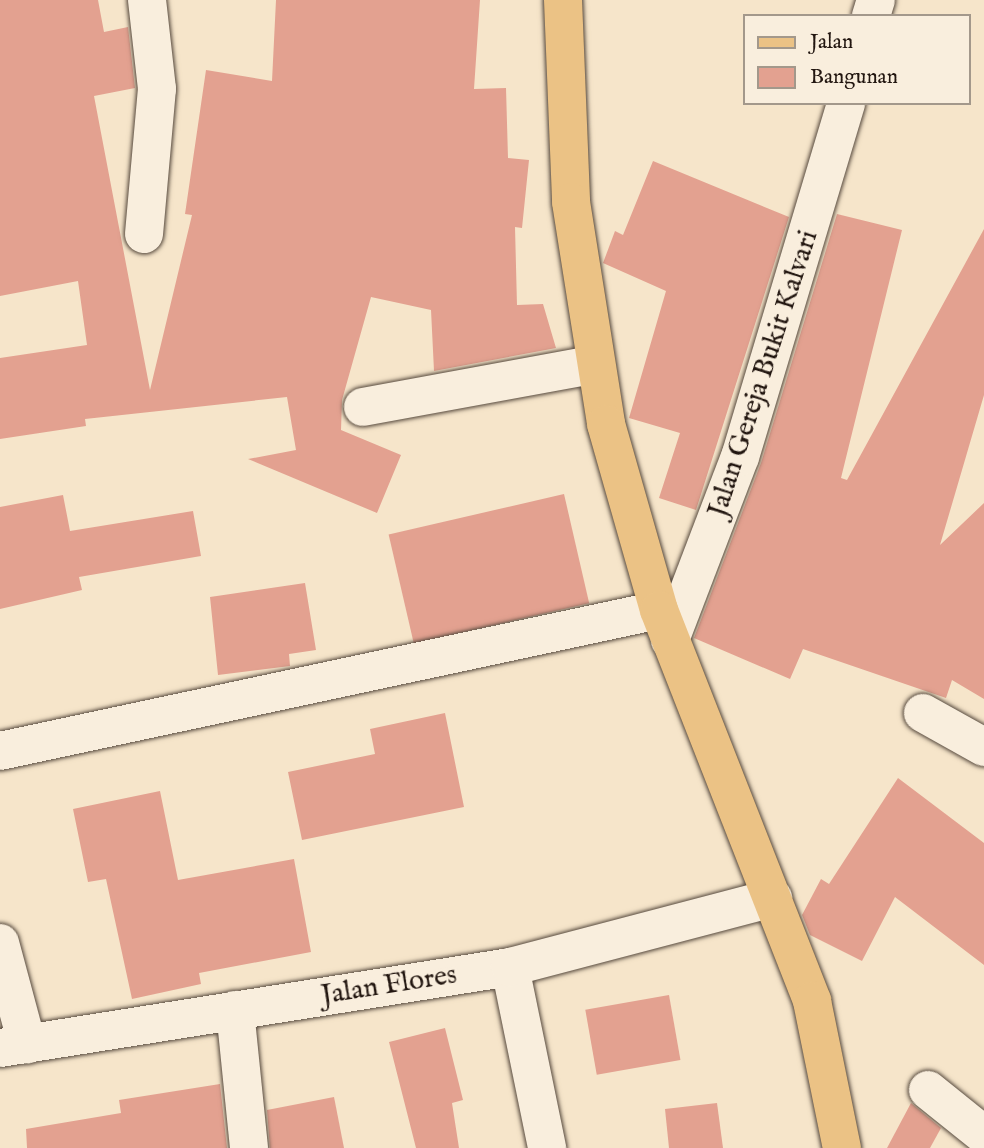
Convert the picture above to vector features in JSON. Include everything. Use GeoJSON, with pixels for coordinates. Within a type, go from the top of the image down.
{"type":"FeatureCollection","features":[{"type":"Feature","properties":{"kind":"main road"},"geometry":{"type":"LineString","coordinates":[[563,0],[571,202],[592,365],[664,625],[812,1001],[842,1148]]}},
{"type":"Feature","properties":{"kind":"street"},"geometry":{"type":"LineString","coordinates":[[144,234],[157,89],[147,0]]}},
{"type":"Feature","properties":{"kind":"street","name":"Jalan Gereja Bukit Kalvari"},"geometry":{"type":"LineString","coordinates":[[664,625],[737,468],[845,105]]}},
{"type":"Feature","properties":{"kind":"street"},"geometry":{"type":"LineString","coordinates":[[363,407],[592,365]]}},
{"type":"Feature","properties":{"kind":"street"},"geometry":{"type":"LineString","coordinates":[[0,751],[664,625]]}},
{"type":"Feature","properties":{"kind":"street"},"geometry":{"type":"LineString","coordinates":[[923,713],[984,747]]}},
{"type":"Feature","properties":{"kind":"street","name":"Jalan Flores"},"geometry":{"type":"LineString","coordinates":[[13,1046],[510,967],[773,898]]}},
{"type":"Feature","properties":{"kind":"street"},"geometry":{"type":"LineString","coordinates":[[0,943],[13,1046]]}},
{"type":"Feature","properties":{"kind":"street"},"geometry":{"type":"LineString","coordinates":[[510,967],[547,1148]]}},
{"type":"Feature","properties":{"kind":"street"},"geometry":{"type":"LineString","coordinates":[[235,1010],[249,1148]]}},
{"type":"Feature","properties":{"kind":"street"},"geometry":{"type":"LineString","coordinates":[[929,1090],[984,1135]]}},
{"type":"Feature","properties":{"kind":"building"},"geometry":{"type":"Polygon","coordinates":[[[0,0],[98,0],[104,32],[128,27],[135,88],[94,96],[150,390],[192,215],[185,214],[206,70],[272,81],[276,0],[480,0],[474,89],[506,88],[508,158],[529,160],[522,228],[515,227],[517,305],[543,304],[556,348],[434,371],[431,310],[371,297],[342,400],[341,430],[401,455],[377,513],[248,459],[296,450],[287,397],[85,419],[86,426],[0,439],[0,358],[87,345],[78,281],[0,296],[0,0]]]}},
{"type":"Feature","properties":{"kind":"building"},"geometry":{"type":"Polygon","coordinates":[[[653,161],[789,217],[696,510],[659,498],[680,433],[629,418],[666,291],[603,263],[615,231],[623,235],[653,161]]]}},
{"type":"Feature","properties":{"kind":"building"},"geometry":{"type":"Polygon","coordinates":[[[837,214],[902,230],[841,478],[847,480],[984,229],[984,395],[940,545],[984,503],[984,699],[952,680],[946,698],[803,649],[790,679],[694,638],[761,463],[837,214]]]}},
{"type":"Feature","properties":{"kind":"building"},"geometry":{"type":"Polygon","coordinates":[[[564,494],[589,603],[414,644],[389,534],[564,494]]]}},
{"type":"Feature","properties":{"kind":"building"},"geometry":{"type":"Polygon","coordinates":[[[63,495],[70,531],[193,511],[201,556],[79,577],[82,590],[0,609],[0,507],[63,495]]]}},
{"type":"Feature","properties":{"kind":"building"},"geometry":{"type":"Polygon","coordinates":[[[305,583],[316,650],[289,654],[290,666],[218,675],[210,597],[305,583]]]}},
{"type":"Feature","properties":{"kind":"building"},"geometry":{"type":"Polygon","coordinates":[[[445,713],[464,807],[302,840],[288,772],[375,754],[370,729],[445,713]]]}},
{"type":"Feature","properties":{"kind":"building"},"geometry":{"type":"Polygon","coordinates":[[[898,778],[984,843],[984,965],[895,897],[862,961],[810,935],[802,915],[821,879],[829,884],[898,778]]]}},
{"type":"Feature","properties":{"kind":"building"},"geometry":{"type":"Polygon","coordinates":[[[160,791],[178,880],[294,859],[311,952],[199,973],[201,984],[132,999],[106,879],[88,882],[73,809],[160,791]]]}},
{"type":"Feature","properties":{"kind":"building"},"geometry":{"type":"Polygon","coordinates":[[[669,995],[680,1060],[597,1075],[585,1010],[669,995]]]}},
{"type":"Feature","properties":{"kind":"building"},"geometry":{"type":"Polygon","coordinates":[[[445,1028],[463,1100],[452,1103],[459,1148],[416,1148],[389,1042],[445,1028]]]}},
{"type":"Feature","properties":{"kind":"building"},"geometry":{"type":"Polygon","coordinates":[[[220,1084],[227,1148],[27,1148],[26,1129],[121,1113],[119,1100],[220,1084]]]}},
{"type":"Feature","properties":{"kind":"building"},"geometry":{"type":"Polygon","coordinates":[[[334,1097],[344,1148],[270,1148],[267,1110],[334,1097]]]}},
{"type":"Feature","properties":{"kind":"building"},"geometry":{"type":"Polygon","coordinates":[[[717,1103],[723,1148],[669,1148],[665,1109],[717,1103]]]}},
{"type":"Feature","properties":{"kind":"building"},"geometry":{"type":"Polygon","coordinates":[[[911,1103],[941,1128],[930,1148],[887,1148],[911,1103]]]}}]}
